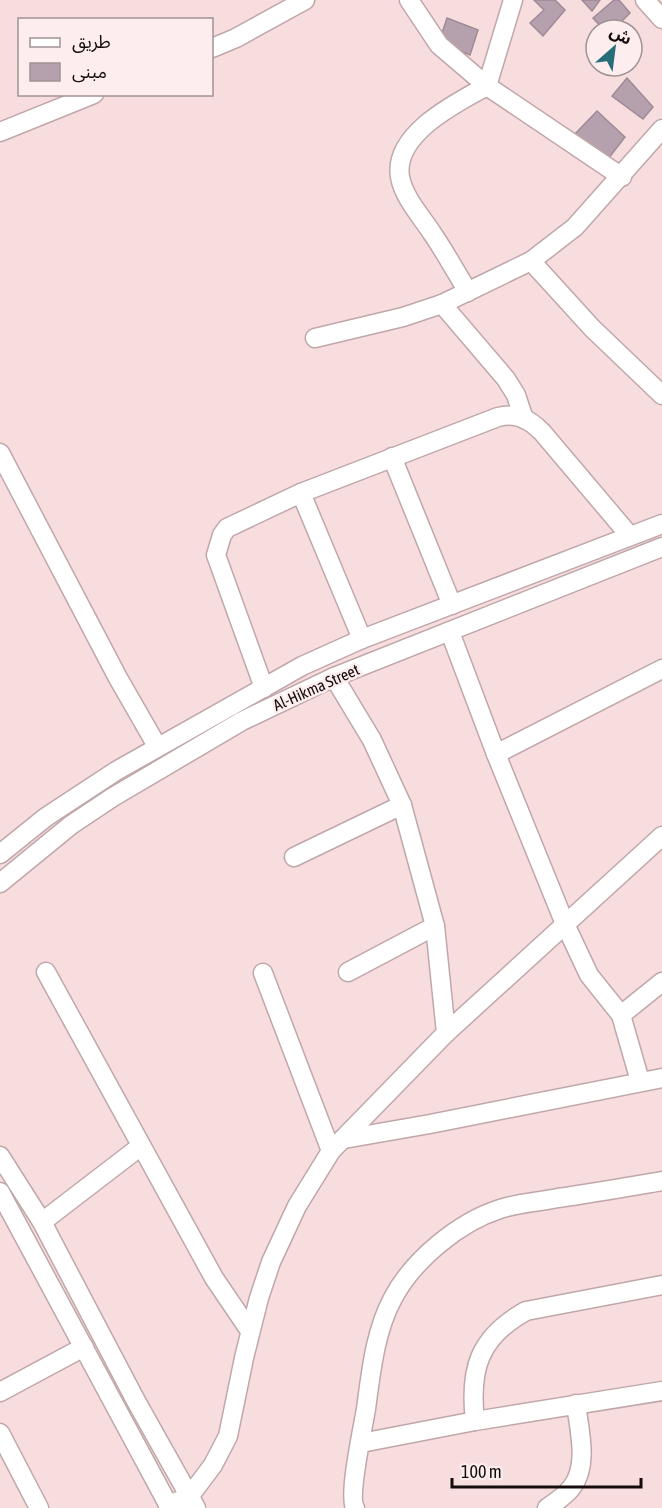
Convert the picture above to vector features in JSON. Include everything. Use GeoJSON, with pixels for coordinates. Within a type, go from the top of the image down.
{"type":"FeatureCollection","features":[{"type":"Feature","properties":{"kind":"street"},"geometry":{"type":"LineString","coordinates":[[213,48],[236,38],[304,0]]}},
{"type":"Feature","properties":{"kind":"street"},"geometry":{"type":"LineString","coordinates":[[409,0],[440,45],[487,86],[622,177]]}},
{"type":"Feature","properties":{"kind":"street"},"geometry":{"type":"LineString","coordinates":[[468,292],[413,206],[400,177],[401,165],[409,144],[421,129],[456,103],[487,86],[513,0]]}},
{"type":"Feature","properties":{"kind":"street"},"geometry":{"type":"LineString","coordinates":[[645,0],[662,19]]}},
{"type":"Feature","properties":{"kind":"street"},"geometry":{"type":"LineString","coordinates":[[0,132],[89,96]]}},
{"type":"Feature","properties":{"kind":"street"},"geometry":{"type":"LineString","coordinates":[[315,339],[442,304],[531,261],[575,227],[622,177],[662,129]]}},
{"type":"Feature","properties":{"kind":"street"},"geometry":{"type":"LineString","coordinates":[[531,261],[592,328],[654,374],[662,394]]}},
{"type":"Feature","properties":{"kind":"street"},"geometry":{"type":"LineString","coordinates":[[442,304],[506,379],[516,395],[524,419]]}},
{"type":"Feature","properties":{"kind":"street"},"geometry":{"type":"LineString","coordinates":[[264,688],[216,555],[222,535],[227,528],[301,493],[498,417],[512,415],[524,419],[542,432],[630,536]]}},
{"type":"Feature","properties":{"kind":"street"},"geometry":{"type":"LineString","coordinates":[[0,453],[118,678],[158,746]]}},
{"type":"Feature","properties":{"kind":"street"},"geometry":{"type":"LineString","coordinates":[[392,457],[452,605]]}},
{"type":"Feature","properties":{"kind":"street"},"geometry":{"type":"LineString","coordinates":[[301,493],[362,639]]}},
{"type":"Feature","properties":{"kind":"street","name":"Al-Hikma Street"},"geometry":{"type":"LineString","coordinates":[[0,854],[46,817],[158,746],[302,666],[362,639],[662,524]]}},
{"type":"Feature","properties":{"kind":"street","name":"Al-Hikma Street"},"geometry":{"type":"LineString","coordinates":[[0,883],[71,825],[113,797],[242,721],[334,677],[662,547]]}},
{"type":"Feature","properties":{"kind":"street"},"geometry":{"type":"LineString","coordinates":[[450,632],[496,754],[565,924],[589,975],[621,1015],[640,1082]]}},
{"type":"Feature","properties":{"kind":"street"},"geometry":{"type":"LineString","coordinates":[[496,754],[662,669]]}},
{"type":"Feature","properties":{"kind":"street"},"geometry":{"type":"LineString","coordinates":[[334,677],[372,740],[402,805],[435,927],[446,1033]]}},
{"type":"Feature","properties":{"kind":"street"},"geometry":{"type":"LineString","coordinates":[[294,857],[402,805]]}},
{"type":"Feature","properties":{"kind":"street"},"geometry":{"type":"LineString","coordinates":[[0,839],[46,817]]}},
{"type":"Feature","properties":{"kind":"street"},"geometry":{"type":"LineString","coordinates":[[193,1503],[228,1436],[250,1331],[262,1289],[285,1228],[337,1145],[446,1033],[662,836]]}},
{"type":"Feature","properties":{"kind":"street"},"geometry":{"type":"LineString","coordinates":[[348,972],[435,927]]}},
{"type":"Feature","properties":{"kind":"street"},"geometry":{"type":"LineString","coordinates":[[46,972],[214,1278],[250,1331]]}},
{"type":"Feature","properties":{"kind":"street"},"geometry":{"type":"LineString","coordinates":[[263,973],[337,1145]]}},
{"type":"Feature","properties":{"kind":"street"},"geometry":{"type":"LineString","coordinates":[[621,1015],[662,982]]}},
{"type":"Feature","properties":{"kind":"street"},"geometry":{"type":"LineString","coordinates":[[337,1145],[662,1078]]}},
{"type":"Feature","properties":{"kind":"street"},"geometry":{"type":"LineString","coordinates":[[42,1222],[141,1146]]}},
{"type":"Feature","properties":{"kind":"street"},"geometry":{"type":"LineString","coordinates":[[0,1156],[42,1222],[193,1503]]}},
{"type":"Feature","properties":{"kind":"street"},"geometry":{"type":"LineString","coordinates":[[355,1508],[352,1503],[371,1370],[379,1335],[393,1298],[430,1251],[450,1234],[500,1209],[662,1181]]}},
{"type":"Feature","properties":{"kind":"street"},"geometry":{"type":"LineString","coordinates":[[0,1192],[6,1207],[169,1507],[193,1503]]}},
{"type":"Feature","properties":{"kind":"street"},"geometry":{"type":"LineString","coordinates":[[475,1421],[473,1384],[478,1363],[485,1346],[508,1321],[526,1311],[662,1285]]}},
{"type":"Feature","properties":{"kind":"street"},"geometry":{"type":"LineString","coordinates":[[0,1392],[84,1347]]}},
{"type":"Feature","properties":{"kind":"street"},"geometry":{"type":"LineString","coordinates":[[361,1443],[475,1421],[662,1391]]}},
{"type":"Feature","properties":{"kind":"street"},"geometry":{"type":"LineString","coordinates":[[548,1508],[573,1486],[579,1474],[580,1442],[576,1404]]}},
{"type":"Feature","properties":{"kind":"street"},"geometry":{"type":"LineString","coordinates":[[0,1433],[39,1508]]}},
{"type":"Feature","properties":{"kind":"building"},"geometry":{"type":"Polygon","coordinates":[[[534,0],[555,0],[565,10],[543,36],[530,23],[544,10],[534,0]]]}},
{"type":"Feature","properties":{"kind":"building"},"geometry":{"type":"Polygon","coordinates":[[[582,0],[600,0],[592,11],[582,0]]]}},
{"type":"Feature","properties":{"kind":"building"},"geometry":{"type":"Polygon","coordinates":[[[614,0],[619,0],[630,13],[625,18],[593,18],[614,0]]]}},
{"type":"Feature","properties":{"kind":"building"},"geometry":{"type":"Polygon","coordinates":[[[447,18],[478,30],[470,55],[439,42],[447,18]]]}},
{"type":"Feature","properties":{"kind":"building"},"geometry":{"type":"Polygon","coordinates":[[[627,78],[653,107],[643,119],[612,96],[627,78]]]}},
{"type":"Feature","properties":{"kind":"building"},"geometry":{"type":"Polygon","coordinates":[[[597,111],[625,137],[608,159],[575,134],[597,111]]]}}]}
